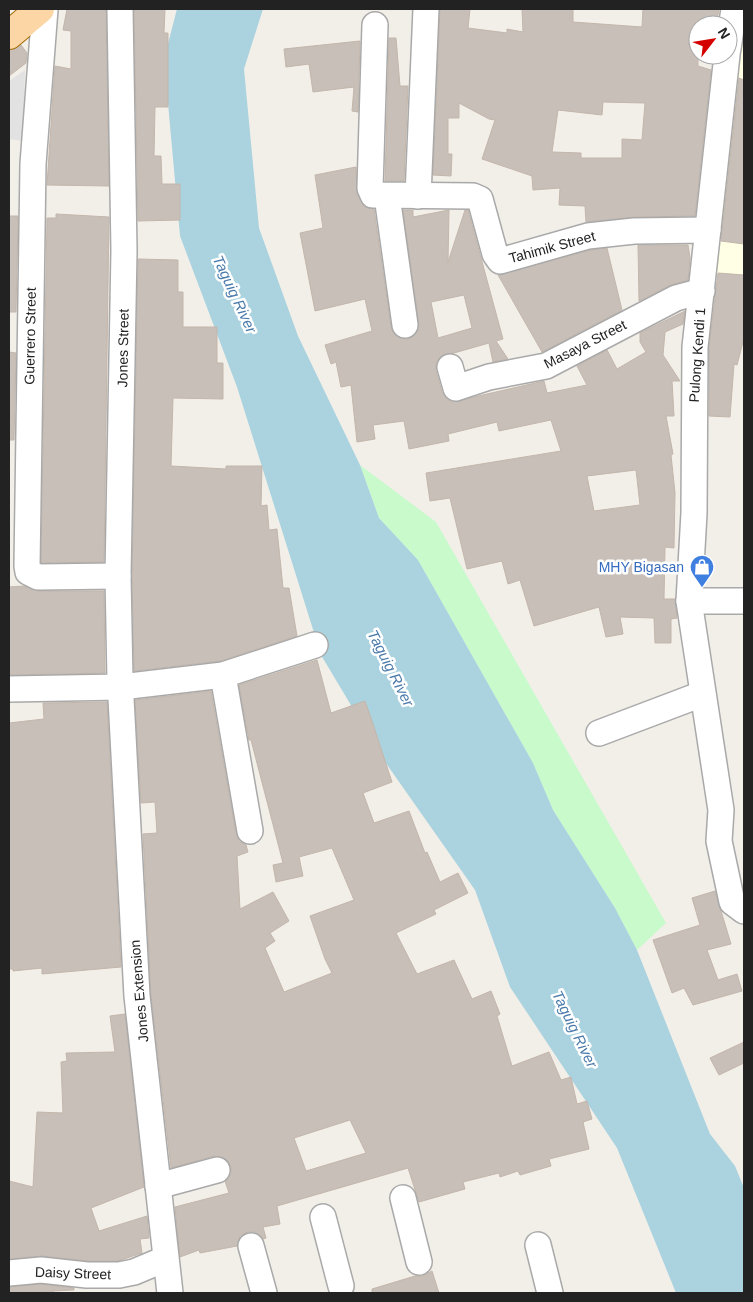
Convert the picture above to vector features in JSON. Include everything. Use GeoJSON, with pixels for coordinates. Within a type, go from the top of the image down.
{"type":"FeatureCollection","features":[{"type":"Feature","properties":{"kind":"main road"},"geometry":{"type":"LineString","coordinates":[[9,35],[40,9]]}},
{"type":"Feature","properties":{"kind":"street","name":"Guerrero Street"},"geometry":{"type":"LineString","coordinates":[[45,9],[33,164],[26,566],[28,572],[38,577],[118,576]]}},
{"type":"Feature","properties":{"kind":"street","name":"Jones Street"},"geometry":{"type":"LineString","coordinates":[[120,9],[124,251],[118,576],[121,687]]}},
{"type":"Feature","properties":{"kind":"street"},"geometry":{"type":"LineString","coordinates":[[418,196],[426,9]]}},
{"type":"Feature","properties":{"kind":"street"},"geometry":{"type":"LineString","coordinates":[[375,25],[370,188],[374,195],[387,196],[405,325]]}},
{"type":"Feature","properties":{"kind":"street","name":"Pulong Kendi 1"},"geometry":{"type":"LineString","coordinates":[[726,65],[695,347],[694,512],[689,601],[702,694],[715,764],[721,810],[720,841],[728,890],[732,902],[744,911]]}},
{"type":"Feature","properties":{"kind":"street","name":"Tahimik Street"},"geometry":{"type":"LineString","coordinates":[[387,196],[473,196],[480,199],[495,254],[500,261],[588,236],[672,229],[708,230]]}},
{"type":"Feature","properties":{"kind":"street","name":"Masaya Street"},"geometry":{"type":"LineString","coordinates":[[450,367],[456,388],[489,377],[546,366],[676,298],[702,291]]}},
{"type":"Feature","properties":{"kind":"street"},"geometry":{"type":"LineString","coordinates":[[689,601],[744,601]]}},
{"type":"Feature","properties":{"kind":"street"},"geometry":{"type":"LineString","coordinates":[[9,689],[121,687],[223,675],[315,645]]}},
{"type":"Feature","properties":{"kind":"street"},"geometry":{"type":"LineString","coordinates":[[223,675],[250,831]]}},
{"type":"Feature","properties":{"kind":"street","name":"Jones Extension"},"geometry":{"type":"LineString","coordinates":[[121,687],[137,996],[170,1293]]}},
{"type":"Feature","properties":{"kind":"street"},"geometry":{"type":"LineString","coordinates":[[599,733],[702,694]]}},
{"type":"Feature","properties":{"kind":"street"},"geometry":{"type":"LineString","coordinates":[[158,1186],[217,1170]]}},
{"type":"Feature","properties":{"kind":"street"},"geometry":{"type":"LineString","coordinates":[[403,1198],[419,1262]]}},
{"type":"Feature","properties":{"kind":"street"},"geometry":{"type":"LineString","coordinates":[[323,1217],[341,1286]]}},
{"type":"Feature","properties":{"kind":"street"},"geometry":{"type":"LineString","coordinates":[[538,1245],[550,1293]]}},
{"type":"Feature","properties":{"kind":"street"},"geometry":{"type":"LineString","coordinates":[[250,1246],[264,1293]]}},
{"type":"Feature","properties":{"kind":"street","name":"Daisy Street"},"geometry":{"type":"LineString","coordinates":[[9,1273],[41,1270],[87,1275],[119,1275],[134,1272],[165,1259]]}},
{"type":"Feature","properties":{"kind":"shaded area"},"geometry":{"type":"Polygon","coordinates":[[[744,33],[744,278],[706,274],[744,33]]]}},
{"type":"Feature","properties":{"kind":"shaded area"},"geometry":{"type":"Polygon","coordinates":[[[25,70],[23,141],[9,139],[9,81],[25,70]]]}},
{"type":"Feature","properties":{"kind":"green space"},"geometry":{"type":"Polygon","coordinates":[[[360,465],[436,522],[666,923],[637,950],[615,908],[553,810],[533,763],[418,560],[379,518],[360,465]]]}},
{"type":"Feature","properties":{"kind":"water","name":"Taguig River"},"geometry":{"type":"Polygon","coordinates":[[[177,9],[263,9],[244,69],[259,228],[298,336],[360,465],[379,518],[418,560],[533,763],[553,810],[615,908],[637,950],[710,1134],[735,1166],[744,1188],[744,1293],[676,1293],[617,1148],[510,987],[475,890],[383,759],[321,655],[237,387],[180,236],[164,59],[177,9]]]}},
{"type":"Feature","properties":{"kind":"building"},"geometry":{"type":"Polygon","coordinates":[[[67,9],[106,9],[109,186],[47,185],[55,66],[71,69],[71,31],[63,30],[67,9]]]}},
{"type":"Feature","properties":{"kind":"building"},"geometry":{"type":"Polygon","coordinates":[[[134,9],[165,9],[164,33],[168,33],[168,107],[155,107],[154,156],[161,156],[162,184],[180,184],[180,220],[138,221],[134,9]]]}},
{"type":"Feature","properties":{"kind":"building"},"geometry":{"type":"Polygon","coordinates":[[[440,9],[470,9],[468,28],[507,33],[507,29],[523,32],[522,9],[573,9],[573,22],[642,27],[643,9],[719,9],[718,15],[688,15],[688,65],[698,65],[711,70],[695,216],[634,217],[586,222],[585,206],[559,205],[560,188],[533,190],[532,176],[482,159],[495,120],[489,119],[459,103],[459,118],[448,118],[448,154],[452,154],[451,176],[433,175],[440,9]],[[603,102],[602,115],[558,110],[552,152],[581,153],[581,158],[622,158],[622,139],[642,140],[645,103],[603,102]]]}},
{"type":"Feature","properties":{"kind":"building"},"geometry":{"type":"Polygon","coordinates":[[[389,38],[396,38],[400,86],[408,86],[404,181],[385,181],[389,38]]]}},
{"type":"Feature","properties":{"kind":"building"},"geometry":{"type":"Polygon","coordinates":[[[360,41],[358,112],[352,111],[354,87],[313,92],[309,64],[286,67],[284,49],[360,41]]]}},
{"type":"Feature","properties":{"kind":"building"},"geometry":{"type":"Polygon","coordinates":[[[21,45],[27,53],[26,63],[9,76],[9,50],[21,45]]]}},
{"type":"Feature","properties":{"kind":"building"},"geometry":{"type":"Polygon","coordinates":[[[739,78],[744,80],[744,244],[721,241],[739,78]]]}},
{"type":"Feature","properties":{"kind":"building"},"geometry":{"type":"Polygon","coordinates":[[[356,167],[357,194],[365,207],[374,209],[391,327],[394,334],[400,338],[407,339],[414,336],[419,324],[403,210],[413,210],[413,217],[449,210],[448,262],[465,210],[468,210],[503,339],[496,341],[508,359],[493,362],[489,343],[440,357],[436,363],[436,371],[442,392],[452,402],[544,381],[547,393],[587,385],[577,366],[607,350],[617,369],[646,352],[640,342],[640,333],[685,311],[683,324],[665,332],[663,355],[680,381],[672,381],[674,416],[666,416],[673,454],[671,455],[675,493],[674,548],[665,547],[664,599],[675,599],[677,618],[671,619],[671,643],[655,643],[654,618],[620,617],[623,634],[606,637],[599,607],[534,626],[520,580],[508,584],[502,561],[467,569],[450,498],[430,501],[426,473],[561,451],[551,420],[499,431],[497,422],[448,434],[449,441],[409,449],[404,421],[373,425],[375,439],[357,442],[351,385],[341,387],[336,362],[331,364],[325,345],[372,331],[365,299],[315,311],[300,233],[323,228],[315,175],[356,167]],[[464,295],[431,302],[438,338],[472,328],[464,295]],[[636,470],[587,476],[594,511],[640,505],[636,470]]]}},
{"type":"Feature","properties":{"kind":"building"},"geometry":{"type":"Polygon","coordinates":[[[56,214],[109,217],[104,562],[41,563],[47,218],[56,218],[56,214]]]}},
{"type":"Feature","properties":{"kind":"building"},"geometry":{"type":"Polygon","coordinates":[[[9,216],[18,216],[16,312],[9,312],[9,216]]]}},
{"type":"Feature","properties":{"kind":"building"},"geometry":{"type":"Polygon","coordinates":[[[638,245],[688,245],[690,258],[688,280],[670,285],[639,301],[638,245]]]}},
{"type":"Feature","properties":{"kind":"building"},"geometry":{"type":"Polygon","coordinates":[[[607,248],[622,310],[542,352],[498,275],[591,250],[607,248]]]}},
{"type":"Feature","properties":{"kind":"building"},"geometry":{"type":"Polygon","coordinates":[[[138,259],[178,260],[178,292],[183,292],[183,327],[217,327],[217,363],[223,363],[223,399],[173,398],[171,466],[226,469],[226,466],[262,466],[261,506],[267,505],[269,530],[277,529],[283,588],[289,588],[297,636],[220,661],[134,671],[132,576],[138,259]]]}},
{"type":"Feature","properties":{"kind":"building"},"geometry":{"type":"Polygon","coordinates":[[[718,273],[744,275],[744,338],[737,365],[734,364],[730,417],[709,416],[709,348],[718,273]]]}},
{"type":"Feature","properties":{"kind":"building"},"geometry":{"type":"Polygon","coordinates":[[[9,352],[16,353],[14,440],[9,440],[9,352]]]}},
{"type":"Feature","properties":{"kind":"building"},"geometry":{"type":"Polygon","coordinates":[[[24,586],[38,591],[104,591],[105,673],[9,675],[9,587],[24,586]]]}},
{"type":"Feature","properties":{"kind":"building"},"geometry":{"type":"Polygon","coordinates":[[[317,660],[331,713],[365,701],[392,782],[363,793],[374,823],[409,811],[425,853],[427,852],[440,882],[458,873],[468,893],[434,910],[436,914],[396,933],[417,974],[454,960],[472,999],[491,991],[500,1014],[497,1016],[512,1066],[549,1052],[561,1080],[571,1077],[577,1104],[587,1101],[592,1119],[583,1122],[589,1149],[549,1159],[551,1166],[520,1175],[518,1171],[500,1177],[499,1173],[463,1182],[465,1189],[419,1202],[408,1168],[277,1206],[280,1224],[263,1227],[266,1238],[263,1239],[255,1232],[248,1232],[240,1236],[237,1246],[200,1253],[199,1250],[180,1257],[175,1207],[229,1193],[225,1181],[231,1174],[231,1167],[227,1160],[214,1156],[171,1168],[151,995],[143,834],[157,833],[155,802],[141,803],[135,700],[211,691],[236,833],[239,841],[246,845],[248,852],[237,856],[240,909],[273,892],[289,921],[270,933],[275,941],[265,948],[284,992],[332,973],[310,916],[354,900],[332,848],[299,857],[303,876],[276,882],[273,865],[283,863],[251,740],[249,740],[239,685],[317,660]],[[350,1120],[294,1138],[306,1171],[366,1153],[350,1120]]]}},
{"type":"Feature","properties":{"kind":"building"},"geometry":{"type":"Polygon","coordinates":[[[107,702],[121,967],[42,974],[42,968],[13,971],[13,969],[9,969],[9,723],[44,719],[43,703],[107,702]]]}},
{"type":"Feature","properties":{"kind":"building"},"geometry":{"type":"Polygon","coordinates":[[[715,891],[731,944],[707,950],[718,980],[737,974],[742,991],[693,1005],[684,988],[672,993],[653,940],[700,925],[692,898],[715,891]]]}},
{"type":"Feature","properties":{"kind":"building"},"geometry":{"type":"Polygon","coordinates":[[[125,1014],[144,1187],[91,1208],[99,1231],[147,1216],[149,1238],[140,1239],[142,1253],[118,1261],[88,1261],[42,1256],[9,1259],[9,1181],[33,1187],[37,1112],[63,1113],[61,1062],[67,1061],[66,1053],[115,1052],[110,1016],[125,1014]]]}},
{"type":"Feature","properties":{"kind":"building"},"geometry":{"type":"Polygon","coordinates":[[[744,1042],[744,1063],[719,1075],[710,1058],[744,1042]]]}},
{"type":"Feature","properties":{"kind":"building"},"geometry":{"type":"Polygon","coordinates":[[[432,1271],[439,1293],[372,1293],[372,1289],[415,1276],[423,1276],[432,1271]]]}},
{"type":"Feature","properties":{"kind":"building"},"geometry":{"type":"Polygon","coordinates":[[[41,1284],[74,1288],[74,1290],[53,1291],[53,1293],[9,1293],[9,1287],[41,1284]]]}},
{"type":"Feature","properties":{"kind":"place","name":"MHY Bigasan"},"geometry":{"type":"Point","coordinates":[702,588]}}]}
